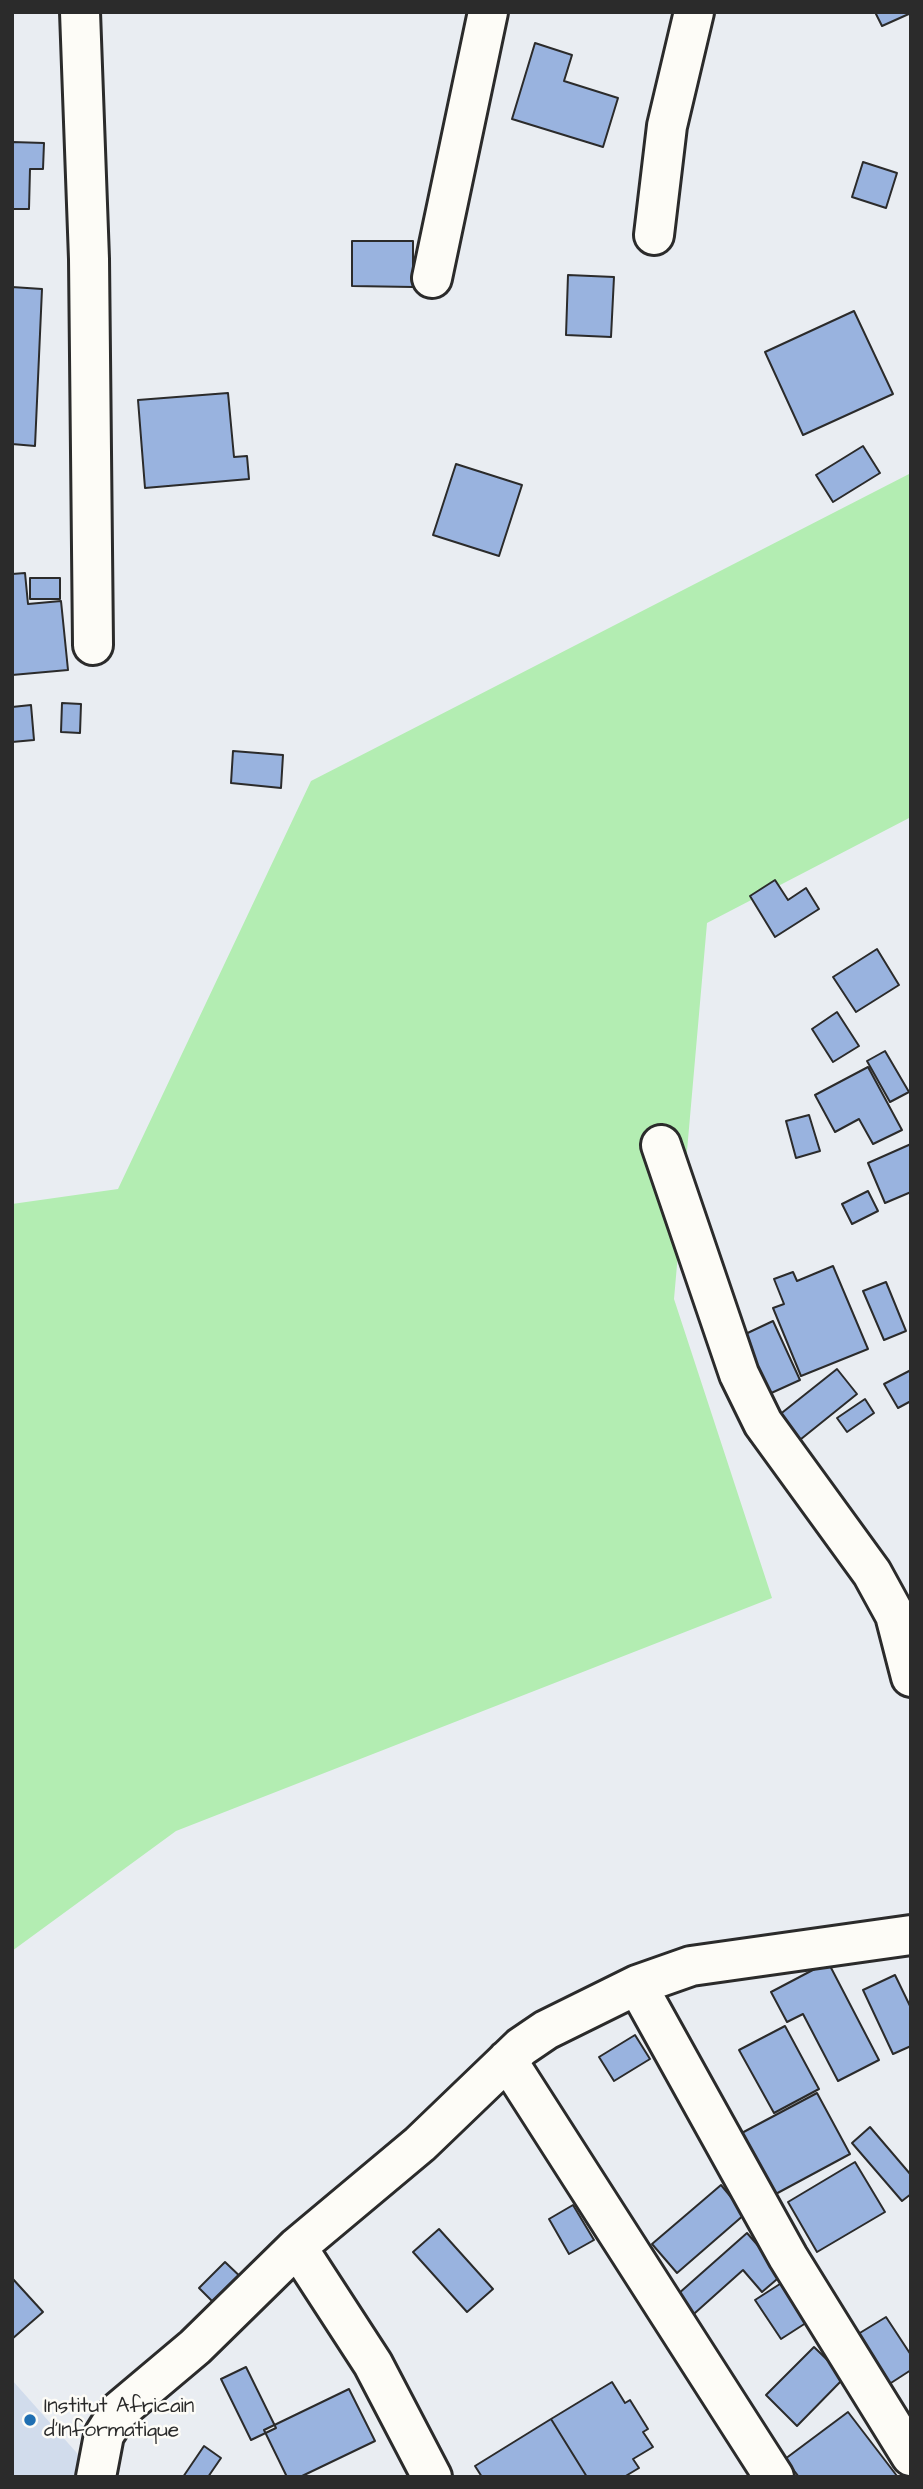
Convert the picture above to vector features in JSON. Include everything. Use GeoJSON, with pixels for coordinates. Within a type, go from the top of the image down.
{"type":"FeatureCollection","features":[{"type":"Feature","properties":{"kind":"street"},"geometry":{"type":"LineString","coordinates":[[80,12],[89,259],[93,645]]}},
{"type":"Feature","properties":{"kind":"street"},"geometry":{"type":"LineString","coordinates":[[432,278],[488,12]]}},
{"type":"Feature","properties":{"kind":"street"},"geometry":{"type":"LineString","coordinates":[[654,235],[667,126],[694,12]]}},
{"type":"Feature","properties":{"kind":"street"},"geometry":{"type":"LineString","coordinates":[[661,1145],[738,1374],[763,1423],[877,1583],[895,1615],[911,1677]]}},
{"type":"Feature","properties":{"kind":"street"},"geometry":{"type":"LineString","coordinates":[[96,2477],[104,2435],[119,2411],[195,2347],[297,2247],[420,2144],[507,2060],[556,2024],[637,1985],[691,1966],[910,1939]]}},
{"type":"Feature","properties":{"kind":"street"},"geometry":{"type":"LineString","coordinates":[[637,1985],[788,2257],[911,2456]]}},
{"type":"Feature","properties":{"kind":"street"},"geometry":{"type":"LineString","coordinates":[[507,2060],[774,2477]]}},
{"type":"Feature","properties":{"kind":"street"},"geometry":{"type":"LineString","coordinates":[[297,2247],[373,2364],[432,2477]]}},
{"type":"Feature","properties":{"kind":"shaded area","name":"Institut Africain d'Informatique"},"geometry":{"type":"Polygon","coordinates":[[[12,2380],[84,2461],[77,2477],[12,2477],[12,2380]]]}},
{"type":"Feature","properties":{"kind":"green space"},"geometry":{"type":"Polygon","coordinates":[[[911,473],[911,817],[707,923],[674,1299],[772,1598],[176,1831],[12,1951],[12,1204],[118,1189],[311,781],[911,473]]]}},
{"type":"Feature","properties":{"kind":"building"},"geometry":{"type":"Polygon","coordinates":[[[875,12],[911,12],[911,13],[882,26],[875,12]]]}},
{"type":"Feature","properties":{"kind":"building"},"geometry":{"type":"Polygon","coordinates":[[[535,43],[572,55],[564,81],[618,98],[603,147],[512,119],[535,43]]]}},
{"type":"Feature","properties":{"kind":"building"},"geometry":{"type":"Polygon","coordinates":[[[12,142],[44,143],[43,169],[30,169],[29,209],[12,209],[12,142]]]}},
{"type":"Feature","properties":{"kind":"building"},"geometry":{"type":"Polygon","coordinates":[[[863,162],[897,173],[886,208],[852,197],[863,162]]]}},
{"type":"Feature","properties":{"kind":"building"},"geometry":{"type":"Polygon","coordinates":[[[352,241],[413,241],[413,287],[352,286],[352,241]]]}},
{"type":"Feature","properties":{"kind":"building"},"geometry":{"type":"Polygon","coordinates":[[[568,275],[614,277],[611,337],[566,335],[568,275]]]}},
{"type":"Feature","properties":{"kind":"building"},"geometry":{"type":"Polygon","coordinates":[[[12,287],[42,289],[35,446],[12,444],[12,287]]]}},
{"type":"Feature","properties":{"kind":"building"},"geometry":{"type":"Polygon","coordinates":[[[854,311],[893,394],[803,435],[765,352],[854,311]]]}},
{"type":"Feature","properties":{"kind":"building"},"geometry":{"type":"Polygon","coordinates":[[[228,393],[234,457],[247,456],[249,479],[145,488],[138,400],[228,393]]]}},
{"type":"Feature","properties":{"kind":"building"},"geometry":{"type":"Polygon","coordinates":[[[863,446],[880,473],[833,502],[816,475],[863,446]]]}},
{"type":"Feature","properties":{"kind":"building"},"geometry":{"type":"Polygon","coordinates":[[[456,464],[522,485],[499,556],[433,535],[456,464]]]}},
{"type":"Feature","properties":{"kind":"building"},"geometry":{"type":"Polygon","coordinates":[[[25,573],[28,604],[61,601],[68,670],[12,675],[12,574],[25,573]]]}},
{"type":"Feature","properties":{"kind":"building"},"geometry":{"type":"Polygon","coordinates":[[[30,578],[60,578],[60,599],[30,599],[30,578]]]}},
{"type":"Feature","properties":{"kind":"building"},"geometry":{"type":"Polygon","coordinates":[[[62,703],[81,704],[80,733],[61,732],[62,703]]]}},
{"type":"Feature","properties":{"kind":"building"},"geometry":{"type":"Polygon","coordinates":[[[31,705],[34,740],[12,742],[12,707],[31,705]]]}},
{"type":"Feature","properties":{"kind":"building"},"geometry":{"type":"Polygon","coordinates":[[[233,751],[283,755],[281,788],[231,783],[233,751]]]}},
{"type":"Feature","properties":{"kind":"building"},"geometry":{"type":"Polygon","coordinates":[[[775,880],[788,900],[806,888],[819,909],[775,937],[750,896],[775,880]]]}},
{"type":"Feature","properties":{"kind":"building"},"geometry":{"type":"Polygon","coordinates":[[[877,949],[899,985],[856,1012],[833,977],[877,949]]]}},
{"type":"Feature","properties":{"kind":"building"},"geometry":{"type":"Polygon","coordinates":[[[837,1012],[859,1046],[833,1062],[812,1029],[837,1012]]]}},
{"type":"Feature","properties":{"kind":"building"},"geometry":{"type":"Polygon","coordinates":[[[885,1051],[909,1092],[890,1102],[867,1061],[885,1051]]]}},
{"type":"Feature","properties":{"kind":"building"},"geometry":{"type":"Polygon","coordinates":[[[868,1067],[902,1130],[873,1144],[859,1119],[835,1132],[815,1095],[868,1067]]]}},
{"type":"Feature","properties":{"kind":"building"},"geometry":{"type":"Polygon","coordinates":[[[809,1115],[820,1151],[796,1158],[786,1121],[809,1115]]]}},
{"type":"Feature","properties":{"kind":"building"},"geometry":{"type":"Polygon","coordinates":[[[911,1144],[911,1192],[885,1203],[868,1163],[911,1144]]]}},
{"type":"Feature","properties":{"kind":"building"},"geometry":{"type":"Polygon","coordinates":[[[868,1191],[878,1211],[852,1224],[842,1204],[868,1191]]]}},
{"type":"Feature","properties":{"kind":"building"},"geometry":{"type":"Polygon","coordinates":[[[833,1266],[868,1349],[801,1376],[773,1308],[784,1304],[774,1279],[793,1272],[797,1281],[833,1266]]]}},
{"type":"Feature","properties":{"kind":"building"},"geometry":{"type":"Polygon","coordinates":[[[886,1282],[906,1331],[884,1340],[863,1291],[886,1282]]]}},
{"type":"Feature","properties":{"kind":"building"},"geometry":{"type":"Polygon","coordinates":[[[773,1321],[800,1380],[747,1404],[720,1346],[773,1321]]]}},
{"type":"Feature","properties":{"kind":"building"},"geometry":{"type":"Polygon","coordinates":[[[837,1369],[857,1394],[770,1464],[749,1439],[837,1369]]]}},
{"type":"Feature","properties":{"kind":"building"},"geometry":{"type":"Polygon","coordinates":[[[911,1370],[911,1401],[898,1408],[884,1384],[911,1370]]]}},
{"type":"Feature","properties":{"kind":"building"},"geometry":{"type":"Polygon","coordinates":[[[865,1399],[874,1413],[847,1432],[837,1418],[865,1399]]]}},
{"type":"Feature","properties":{"kind":"building"},"geometry":{"type":"Polygon","coordinates":[[[828,1962],[879,2060],[838,2081],[803,2014],[787,2022],[771,1992],[828,1962]]]}},
{"type":"Feature","properties":{"kind":"building"},"geometry":{"type":"Polygon","coordinates":[[[895,1975],[911,2008],[911,2046],[893,2054],[863,1990],[895,1975]]]}},
{"type":"Feature","properties":{"kind":"building"},"geometry":{"type":"Polygon","coordinates":[[[785,2026],[819,2089],[774,2113],[739,2050],[785,2026]]]}},
{"type":"Feature","properties":{"kind":"building"},"geometry":{"type":"Polygon","coordinates":[[[635,2035],[650,2059],[614,2081],[599,2057],[635,2035]]]}},
{"type":"Feature","properties":{"kind":"building"},"geometry":{"type":"Polygon","coordinates":[[[817,2093],[850,2154],[772,2196],[738,2135],[817,2093]]]}},
{"type":"Feature","properties":{"kind":"building"},"geometry":{"type":"Polygon","coordinates":[[[870,2127],[911,2175],[911,2194],[902,2201],[852,2143],[870,2127]]]}},
{"type":"Feature","properties":{"kind":"building"},"geometry":{"type":"Polygon","coordinates":[[[855,2162],[885,2212],[817,2252],[788,2202],[855,2162]]]}},
{"type":"Feature","properties":{"kind":"building"},"geometry":{"type":"Polygon","coordinates":[[[721,2185],[745,2214],[677,2273],[652,2244],[721,2185]]]}},
{"type":"Feature","properties":{"kind":"building"},"geometry":{"type":"Polygon","coordinates":[[[573,2205],[594,2240],[569,2254],[549,2219],[573,2205]]]}},
{"type":"Feature","properties":{"kind":"building"},"geometry":{"type":"Polygon","coordinates":[[[439,2229],[493,2289],[467,2312],[413,2252],[439,2229]]]}},
{"type":"Feature","properties":{"kind":"building"},"geometry":{"type":"Polygon","coordinates":[[[747,2233],[783,2274],[762,2292],[743,2270],[686,2321],[669,2302],[747,2233]]]}},
{"type":"Feature","properties":{"kind":"building"},"geometry":{"type":"Polygon","coordinates":[[[225,2262],[247,2283],[221,2310],[199,2288],[225,2262]]]}},
{"type":"Feature","properties":{"kind":"building"},"geometry":{"type":"Polygon","coordinates":[[[12,2278],[43,2312],[12,2339],[12,2278]]]}},
{"type":"Feature","properties":{"kind":"building"},"geometry":{"type":"Polygon","coordinates":[[[783,2282],[809,2321],[781,2339],[755,2300],[783,2282]]]}},
{"type":"Feature","properties":{"kind":"building"},"geometry":{"type":"Polygon","coordinates":[[[886,2317],[911,2355],[911,2370],[877,2392],[845,2342],[886,2317]]]}},
{"type":"Feature","properties":{"kind":"building"},"geometry":{"type":"Polygon","coordinates":[[[814,2347],[845,2377],[797,2426],[766,2395],[814,2347]]]}},
{"type":"Feature","properties":{"kind":"building"},"geometry":{"type":"Polygon","coordinates":[[[246,2367],[276,2428],[251,2440],[221,2379],[246,2367]]]}},
{"type":"Feature","properties":{"kind":"building"},"geometry":{"type":"Polygon","coordinates":[[[612,2382],[625,2403],[630,2400],[648,2429],[643,2432],[653,2447],[633,2459],[639,2468],[624,2477],[587,2477],[551,2419],[612,2382]]]}},
{"type":"Feature","properties":{"kind":"building"},"geometry":{"type":"Polygon","coordinates":[[[349,2389],[375,2441],[300,2477],[287,2477],[264,2430],[349,2389]]]}},
{"type":"Feature","properties":{"kind":"building"},"geometry":{"type":"Polygon","coordinates":[[[848,2412],[897,2476],[799,2477],[785,2459],[848,2412]]]}},
{"type":"Feature","properties":{"kind":"building"},"geometry":{"type":"Polygon","coordinates":[[[551,2419],[587,2477],[482,2477],[475,2466],[551,2419]]]}},
{"type":"Feature","properties":{"kind":"building"},"geometry":{"type":"Polygon","coordinates":[[[204,2446],[221,2458],[208,2477],[183,2477],[204,2446]]]}},
{"type":"Feature","properties":{"kind":"place","name":"Institut Africain d'Informatique"},"geometry":{"type":"Point","coordinates":[30,2420]}}]}
